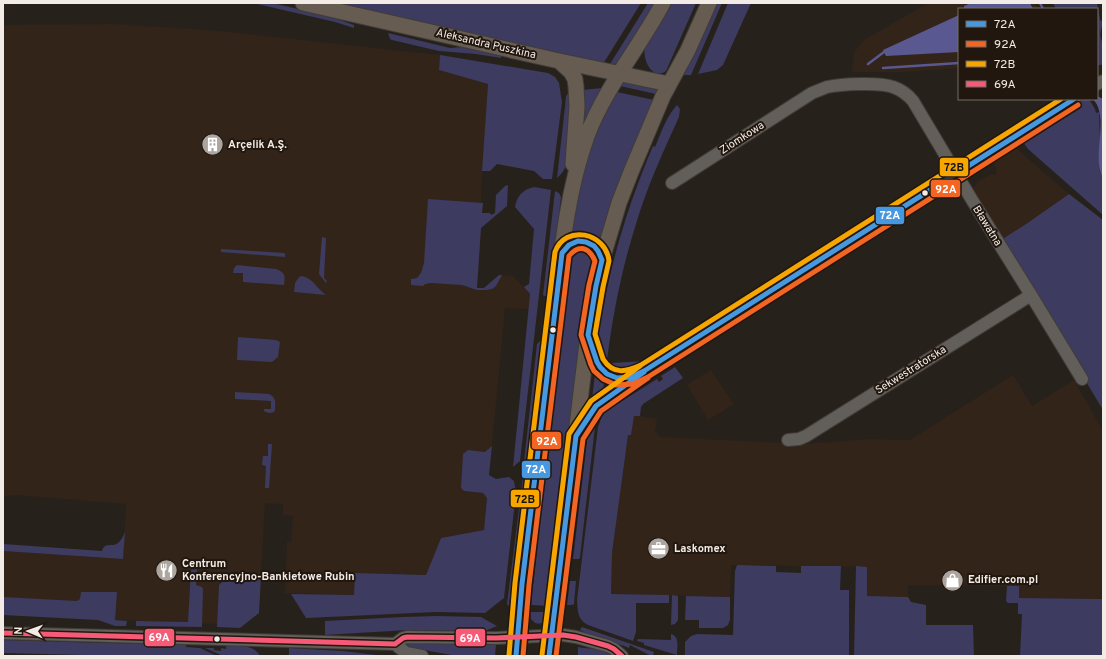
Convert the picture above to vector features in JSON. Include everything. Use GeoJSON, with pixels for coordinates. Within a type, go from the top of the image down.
{"type":"FeatureCollection","features":[{"type":"Feature","properties":{"kind":"main road","name":"Aleksandra Puszkina"},"geometry":{"type":"LineString","coordinates":[[303,3],[559,61],[669,84]]}},
{"type":"Feature","properties":{"kind":"main road"},"geometry":{"type":"LineString","coordinates":[[516,656],[523,577],[562,253],[576,170],[588,134],[602,104],[663,3]]}},
{"type":"Feature","properties":{"kind":"main road"},"geometry":{"type":"LineString","coordinates":[[549,656],[588,335],[602,260],[613,222],[631,172],[669,84],[688,50],[709,3]]}},
{"type":"Feature","properties":{"kind":"main road"},"geometry":{"type":"LineString","coordinates":[[559,61],[571,72],[575,79],[576,87],[577,106],[572,189]]}},
{"type":"Feature","properties":{"kind":"main road"},"geometry":{"type":"LineString","coordinates":[[562,253],[569,245],[578,242],[586,242],[594,246],[602,260]]}},
{"type":"Feature","properties":{"kind":"street","name":"Bławatna"},"geometry":{"type":"LineString","coordinates":[[812,93],[828,87],[864,84],[885,85],[900,89],[907,94],[913,101],[982,218],[1032,295],[1082,379]]}},
{"type":"Feature","properties":{"kind":"street","name":"Ziomkowa"},"geometry":{"type":"LineString","coordinates":[[672,183],[812,93]]}},
{"type":"Feature","properties":{"kind":"street"},"geometry":{"type":"LineString","coordinates":[[588,335],[597,362],[603,371],[614,377],[624,378],[637,375],[1072,100]]}},
{"type":"Feature","properties":{"kind":"street","name":"Sekwestratorska"},"geometry":{"type":"LineString","coordinates":[[788,440],[799,439],[806,436],[1032,295]]}},
{"type":"Feature","properties":{"kind":"street"},"geometry":{"type":"LineString","coordinates":[[576,436],[596,406],[644,371]]}},
{"type":"Feature","properties":{"kind":"street"},"geometry":{"type":"LineString","coordinates":[[3,633],[394,644],[406,653],[422,656]]}},
{"type":"Feature","properties":{"kind":"street"},"geometry":{"type":"LineString","coordinates":[[394,644],[407,637],[482,638],[569,636],[608,646],[622,656]]}},
{"type":"Feature","properties":{"kind":"shaded area"},"geometry":{"type":"Polygon","coordinates":[[[253,3],[272,3],[329,16],[354,25],[354,28],[335,22],[253,3]]]}},
{"type":"Feature","properties":{"kind":"shaded area"},"geometry":{"type":"Polygon","coordinates":[[[333,3],[641,3],[603,64],[333,3]]]}},
{"type":"Feature","properties":{"kind":"shaded area"},"geometry":{"type":"Polygon","coordinates":[[[648,3],[655,3],[619,61],[614,65],[610,64],[648,3]]]}},
{"type":"Feature","properties":{"kind":"shaded area"},"geometry":{"type":"Polygon","coordinates":[[[671,3],[696,3],[666,71],[656,73],[652,71],[647,63],[644,52],[645,47],[671,3]]]}},
{"type":"Feature","properties":{"kind":"shaded area"},"geometry":{"type":"Polygon","coordinates":[[[716,3],[722,3],[691,75],[684,75],[716,3]]]}},
{"type":"Feature","properties":{"kind":"shaded area"},"geometry":{"type":"Polygon","coordinates":[[[728,3],[751,3],[723,65],[717,70],[698,74],[728,3]]]}},
{"type":"Feature","properties":{"kind":"shaded area"},"geometry":{"type":"Polygon","coordinates":[[[928,3],[1035,3],[1038,8],[958,8],[958,68],[904,72],[852,72],[855,51],[864,40],[928,3]]]}},
{"type":"Feature","properties":{"kind":"shaded area"},"geometry":{"type":"Polygon","coordinates":[[[971,3],[1030,3],[1032,8],[964,8],[964,6],[971,3]]]}},
{"type":"Feature","properties":{"kind":"shaded area"},"geometry":{"type":"Polygon","coordinates":[[[1053,3],[1097,3],[1098,8],[1056,8],[1053,3]]]}},
{"type":"Feature","properties":{"kind":"shaded area"},"geometry":{"type":"Polygon","coordinates":[[[1098,9],[1100,20],[1103,22],[1100,35],[1103,43],[1103,64],[1098,66],[1098,9]]]}},
{"type":"Feature","properties":{"kind":"shaded area"},"geometry":{"type":"Polygon","coordinates":[[[958,15],[958,52],[886,56],[883,50],[958,15]]]}},
{"type":"Feature","properties":{"kind":"shaded area"},"geometry":{"type":"Polygon","coordinates":[[[112,24],[209,30],[440,55],[439,70],[488,84],[481,202],[483,203],[477,288],[484,288],[499,275],[513,276],[530,294],[529,309],[505,308],[492,446],[486,452],[468,450],[464,491],[483,493],[487,498],[484,530],[441,538],[426,575],[356,573],[354,595],[285,593],[287,542],[291,542],[293,516],[283,515],[283,504],[265,503],[259,613],[244,625],[3,615],[3,551],[123,559],[126,504],[17,495],[3,496],[3,25],[112,24]]]}},
{"type":"Feature","properties":{"kind":"shaded area"},"geometry":{"type":"Polygon","coordinates":[[[388,33],[450,48],[462,47],[499,55],[501,58],[439,51],[392,40],[390,39],[388,33]]]}},
{"type":"Feature","properties":{"kind":"shaded area"},"geometry":{"type":"Polygon","coordinates":[[[440,55],[548,73],[555,77],[559,83],[562,102],[552,179],[543,179],[534,171],[497,164],[490,171],[482,171],[488,84],[439,70],[440,55]]]}},
{"type":"Feature","properties":{"kind":"shaded area"},"geometry":{"type":"Polygon","coordinates":[[[623,82],[658,90],[656,94],[620,86],[623,82]]]}},
{"type":"Feature","properties":{"kind":"shaded area"},"geometry":{"type":"Polygon","coordinates":[[[602,88],[582,132],[582,90],[602,88]]]}},
{"type":"Feature","properties":{"kind":"shaded area"},"geometry":{"type":"Polygon","coordinates":[[[570,91],[572,108],[565,168],[557,178],[566,96],[570,91]]]}},
{"type":"Feature","properties":{"kind":"shaded area"},"geometry":{"type":"Polygon","coordinates":[[[617,92],[654,100],[624,171],[599,243],[571,238],[583,171],[600,125],[617,92]]]}},
{"type":"Feature","properties":{"kind":"shaded area"},"geometry":{"type":"Polygon","coordinates":[[[1098,96],[1103,99],[1103,179],[1099,161],[1101,125],[1098,106],[1094,100],[1098,100],[1098,96]]]}},
{"type":"Feature","properties":{"kind":"shaded area"},"geometry":{"type":"Polygon","coordinates":[[[1082,100],[1090,100],[1096,113],[1099,112],[1099,159],[1100,172],[1103,179],[1103,215],[1028,149],[1023,141],[1032,132],[1082,100]]]}},
{"type":"Feature","properties":{"kind":"shaded area"},"geometry":{"type":"Polygon","coordinates":[[[677,105],[680,109],[679,117],[661,156],[645,197],[621,277],[606,368],[599,348],[600,323],[618,244],[637,185],[653,146],[655,147],[667,120],[677,105]]]}},
{"type":"Feature","properties":{"kind":"shaded area"},"geometry":{"type":"Polygon","coordinates":[[[1016,148],[1069,194],[1001,240],[972,193],[977,182],[991,174],[996,175],[997,170],[993,162],[1016,148]]]}},
{"type":"Feature","properties":{"kind":"shaded area"},"geometry":{"type":"Polygon","coordinates":[[[508,185],[507,206],[481,228],[477,288],[484,288],[499,275],[502,275],[496,286],[492,289],[477,290],[462,285],[431,283],[423,286],[411,285],[411,279],[417,278],[421,273],[424,263],[428,199],[483,203],[482,213],[490,213],[491,215],[495,213],[496,195],[508,185]]]}},
{"type":"Feature","properties":{"kind":"shaded area"},"geometry":{"type":"Polygon","coordinates":[[[534,187],[551,190],[520,461],[513,467],[530,294],[524,287],[529,284],[534,229],[515,207],[521,194],[534,187]]]}},
{"type":"Feature","properties":{"kind":"shaded area"},"geometry":{"type":"Polygon","coordinates":[[[555,191],[559,193],[561,197],[549,298],[543,295],[555,191]]]}},
{"type":"Feature","properties":{"kind":"shaded area"},"geometry":{"type":"Polygon","coordinates":[[[1069,194],[1103,220],[1103,410],[1001,240],[1069,194]]]}},
{"type":"Feature","properties":{"kind":"shaded area"},"geometry":{"type":"Polygon","coordinates":[[[322,237],[326,238],[324,278],[327,281],[326,283],[319,274],[322,237]]]}},
{"type":"Feature","properties":{"kind":"shaded area"},"geometry":{"type":"Polygon","coordinates":[[[579,247],[589,249],[595,259],[549,606],[531,605],[539,532],[545,451],[569,254],[579,247]]]}},
{"type":"Feature","properties":{"kind":"shaded area"},"geometry":{"type":"Polygon","coordinates":[[[221,249],[284,253],[285,257],[221,252],[221,249]]]}},
{"type":"Feature","properties":{"kind":"shaded area"},"geometry":{"type":"Polygon","coordinates":[[[237,265],[276,269],[284,275],[284,285],[243,282],[243,273],[233,273],[234,268],[237,265]]]}},
{"type":"Feature","properties":{"kind":"shaded area"},"geometry":{"type":"Polygon","coordinates":[[[302,276],[312,281],[326,295],[294,292],[295,283],[299,277],[302,276]]]}},
{"type":"Feature","properties":{"kind":"shaded area"},"geometry":{"type":"Polygon","coordinates":[[[238,337],[276,340],[280,342],[278,357],[272,362],[237,360],[238,337]]]}},
{"type":"Feature","properties":{"kind":"shaded area"},"geometry":{"type":"Polygon","coordinates":[[[540,341],[544,342],[533,433],[526,460],[524,462],[537,344],[540,341]]]}},
{"type":"Feature","properties":{"kind":"shaded area"},"geometry":{"type":"Polygon","coordinates":[[[673,342],[676,346],[640,368],[625,373],[610,370],[612,363],[644,361],[673,342]]]}},
{"type":"Feature","properties":{"kind":"shaded area"},"geometry":{"type":"Polygon","coordinates":[[[596,367],[605,377],[602,395],[591,406],[596,367]]]}},
{"type":"Feature","properties":{"kind":"shaded area"},"geometry":{"type":"Polygon","coordinates":[[[675,367],[683,378],[643,404],[641,407],[640,416],[634,416],[631,435],[628,435],[612,553],[611,594],[669,595],[669,603],[636,603],[636,632],[633,641],[584,623],[578,611],[577,600],[598,427],[602,416],[606,411],[657,379],[659,382],[663,379],[661,376],[675,367]]]}},
{"type":"Feature","properties":{"kind":"shaded area"},"geometry":{"type":"Polygon","coordinates":[[[711,370],[734,404],[708,420],[687,385],[711,370]]]}},
{"type":"Feature","properties":{"kind":"shaded area"},"geometry":{"type":"Polygon","coordinates":[[[1013,375],[1032,406],[1074,380],[1103,431],[1103,599],[1019,598],[1019,586],[908,585],[908,597],[867,596],[867,567],[737,565],[731,565],[730,597],[611,594],[612,553],[628,434],[631,434],[634,415],[657,419],[655,431],[660,437],[805,444],[869,439],[910,440],[1013,375]]]}},
{"type":"Feature","properties":{"kind":"shaded area"},"geometry":{"type":"Polygon","coordinates":[[[235,392],[269,394],[274,399],[275,411],[270,413],[264,411],[264,409],[271,409],[271,401],[235,399],[235,392]]]}},
{"type":"Feature","properties":{"kind":"shaded area"},"geometry":{"type":"Polygon","coordinates":[[[604,404],[606,407],[595,427],[580,557],[579,559],[573,559],[588,433],[591,423],[604,404]]]}},
{"type":"Feature","properties":{"kind":"shaded area"},"geometry":{"type":"Polygon","coordinates":[[[268,444],[272,444],[269,488],[265,488],[266,466],[262,465],[263,456],[268,456],[268,444]]]}},
{"type":"Feature","properties":{"kind":"shaded area"},"geometry":{"type":"Polygon","coordinates":[[[492,446],[489,475],[496,479],[509,477],[514,481],[516,493],[504,598],[485,613],[436,612],[306,618],[291,594],[354,595],[355,573],[426,575],[441,538],[484,530],[487,498],[483,493],[464,491],[461,488],[463,454],[468,450],[485,452],[492,446]]]}},
{"type":"Feature","properties":{"kind":"shaded area"},"geometry":{"type":"Polygon","coordinates":[[[524,469],[525,470],[509,606],[507,604],[524,469]]]}},
{"type":"Feature","properties":{"kind":"shaded area"},"geometry":{"type":"Polygon","coordinates":[[[125,532],[123,559],[3,551],[3,544],[102,551],[107,545],[118,543],[125,532]]]}},
{"type":"Feature","properties":{"kind":"shaded area"},"geometry":{"type":"Polygon","coordinates":[[[737,565],[776,566],[776,572],[801,573],[801,566],[841,566],[840,590],[849,590],[849,656],[685,656],[685,642],[691,636],[697,634],[733,635],[735,571],[737,565]]]}},
{"type":"Feature","properties":{"kind":"shaded area"},"geometry":{"type":"Polygon","coordinates":[[[856,566],[867,567],[867,596],[908,597],[911,602],[926,605],[926,625],[973,625],[974,656],[854,656],[856,566]]]}},
{"type":"Feature","properties":{"kind":"shaded area"},"geometry":{"type":"Polygon","coordinates":[[[197,569],[196,585],[202,587],[203,589],[202,627],[136,626],[136,621],[188,622],[191,570],[197,569]]]}},
{"type":"Feature","properties":{"kind":"shaded area"},"geometry":{"type":"Polygon","coordinates":[[[231,574],[261,576],[259,613],[240,628],[217,627],[219,585],[231,574]]]}},
{"type":"Feature","properties":{"kind":"shaded area"},"geometry":{"type":"Polygon","coordinates":[[[570,581],[576,581],[574,604],[567,605],[570,581]]]}},
{"type":"Feature","properties":{"kind":"shaded area"},"geometry":{"type":"Polygon","coordinates":[[[1007,586],[1019,586],[1019,598],[1103,599],[1103,656],[1020,656],[1022,614],[1018,614],[1018,603],[1008,603],[1006,601],[1007,586]]]}},
{"type":"Feature","properties":{"kind":"shaded area"},"geometry":{"type":"Polygon","coordinates":[[[81,592],[117,592],[115,620],[127,621],[126,626],[115,626],[98,620],[3,615],[3,597],[77,601],[80,599],[81,592]]]}},
{"type":"Feature","properties":{"kind":"shaded area"},"geometry":{"type":"Polygon","coordinates":[[[672,595],[678,596],[678,620],[675,624],[671,625],[672,595]]]}},
{"type":"Feature","properties":{"kind":"shaded area"},"geometry":{"type":"Polygon","coordinates":[[[686,596],[730,597],[730,620],[728,625],[723,628],[699,628],[699,620],[685,620],[686,596]]]}},
{"type":"Feature","properties":{"kind":"shaded area"},"geometry":{"type":"Polygon","coordinates":[[[530,612],[548,612],[547,618],[543,623],[535,623],[531,619],[530,612]]]}},
{"type":"Feature","properties":{"kind":"shaded area"},"geometry":{"type":"Polygon","coordinates":[[[437,616],[481,617],[497,626],[485,631],[408,630],[325,635],[325,621],[437,616]]]}},
{"type":"Feature","properties":{"kind":"shaded area"},"geometry":{"type":"Polygon","coordinates":[[[582,627],[654,652],[653,656],[630,645],[629,648],[586,633],[580,630],[582,627]]]}},
{"type":"Feature","properties":{"kind":"shaded area"},"geometry":{"type":"Polygon","coordinates":[[[671,634],[676,637],[677,640],[677,655],[644,645],[644,643],[637,641],[638,639],[671,640],[671,634]]]}},
{"type":"Feature","properties":{"kind":"shaded area"},"geometry":{"type":"Polygon","coordinates":[[[3,640],[186,644],[186,647],[200,648],[217,656],[121,656],[3,653],[3,640]]]}},
{"type":"Feature","properties":{"kind":"shaded area"},"geometry":{"type":"Polygon","coordinates":[[[406,643],[496,645],[495,656],[457,656],[407,647],[406,643]]]}},
{"type":"Feature","properties":{"kind":"shaded area"},"geometry":{"type":"Polygon","coordinates":[[[226,645],[254,649],[260,656],[223,656],[205,648],[214,648],[214,650],[221,651],[221,648],[226,649],[226,645]]]}},
{"type":"Feature","properties":{"kind":"shaded area"},"geometry":{"type":"Polygon","coordinates":[[[578,647],[600,650],[612,656],[578,656],[578,647]]]}},
{"type":"Feature","properties":{"kind":"shaded area"},"geometry":{"type":"Polygon","coordinates":[[[289,648],[343,651],[385,656],[289,656],[289,648]]]}},
{"type":"Feature","properties":{"kind":"waterway"},"geometry":{"type":"LineString","coordinates":[[1040,3],[1042,8]]}},
{"type":"Feature","properties":{"kind":"waterway"},"geometry":{"type":"LineString","coordinates":[[868,64],[884,52]]}},
{"type":"Feature","properties":{"kind":"waterway"},"geometry":{"type":"LineString","coordinates":[[883,68],[958,63]]}},
{"type":"Feature","properties":{"kind":"transit line","name":"72B"},"geometry":{"type":"LineString","coordinates":[[509,655],[515,583],[555,252],[560,243],[567,238],[576,235],[585,235],[601,243],[606,251],[609,261],[595,334],[603,359],[607,364],[615,370],[620,371],[630,369],[641,365],[1059,100]]}},
{"type":"Feature","properties":{"kind":"transit line","name":"72A"},"geometry":{"type":"LineString","coordinates":[[516,656],[522,584],[562,253],[569,245],[578,241],[586,242],[594,246],[602,260],[588,335],[597,362],[607,374],[617,378],[631,377],[644,371],[1072,100]]}},
{"type":"Feature","properties":{"kind":"transit line","name":"92A"},"geometry":{"type":"LineString","coordinates":[[523,656],[529,585],[569,256],[573,252],[580,249],[587,250],[593,256],[595,261],[589,285],[581,335],[591,365],[594,371],[603,379],[616,385],[633,384],[648,377],[1078,105]]}},
{"type":"Feature","properties":{"kind":"transit line","name":"72B"},"geometry":{"type":"LineString","coordinates":[[542,655],[569,434],[591,401],[640,366]]}},
{"type":"Feature","properties":{"kind":"transit line","name":"72A"},"geometry":{"type":"LineString","coordinates":[[549,656],[576,436],[596,406],[644,372]]}},
{"type":"Feature","properties":{"kind":"transit line","name":"92A"},"geometry":{"type":"LineString","coordinates":[[556,656],[583,439],[601,411],[648,378]]}},
{"type":"Feature","properties":{"kind":"transit line","name":"69A"},"geometry":{"type":"LineString","coordinates":[[3,633],[395,644],[407,637],[496,638],[563,635],[608,646],[622,656]]}},
{"type":"Feature","properties":{"kind":"place","name":"Arçelik A.Ş."},"geometry":{"type":"Point","coordinates":[212,145]}},
{"type":"Feature","properties":{"kind":"place","name":"Laskomex"},"geometry":{"type":"Point","coordinates":[658,549]}},
{"type":"Feature","properties":{"kind":"place","name":"Centrum Konferencyjno-Bankietowe Rubin"},"geometry":{"type":"Point","coordinates":[166,570]}},
{"type":"Feature","properties":{"kind":"place","name":"Edifier.com.pl"},"geometry":{"type":"Point","coordinates":[953,580]}}]}
